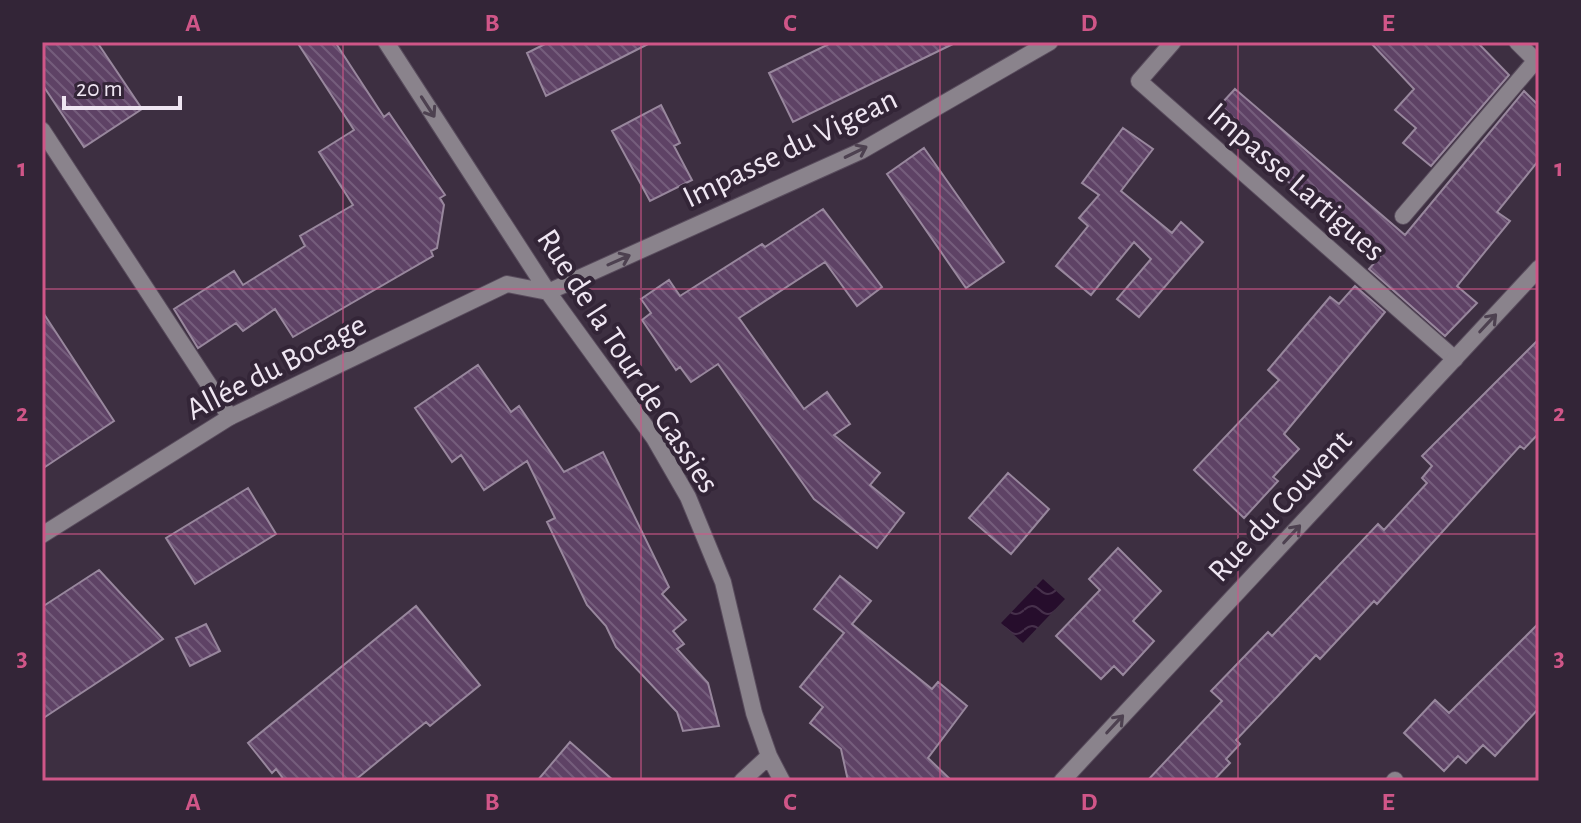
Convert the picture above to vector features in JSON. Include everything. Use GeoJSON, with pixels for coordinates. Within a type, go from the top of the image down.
{"type":"FeatureCollection","features":[{"type":"Feature","properties":{"kind":"street","name":"Rue de la Tour de Gassies"},"geometry":{"type":"LineString","coordinates":[[386,42],[548,292],[654,438],[688,497],[723,582],[754,713],[769,756],[782,781]]}},
{"type":"Feature","properties":{"kind":"street","name":"Impasse du Vigean"},"geometry":{"type":"LineString","coordinates":[[548,292],[861,151],[1050,42]]}},
{"type":"Feature","properties":{"kind":"street","name":"Impasse Lartigues"},"geometry":{"type":"LineString","coordinates":[[1173,42],[1139,81],[1455,359]]}},
{"type":"Feature","properties":{"kind":"street"},"geometry":{"type":"LineString","coordinates":[[1403,216],[1537,62],[1517,42]]}},
{"type":"Feature","properties":{"kind":"street"},"geometry":{"type":"LineString","coordinates":[[42,130],[230,417]]}},
{"type":"Feature","properties":{"kind":"street","name":"Rue du Couvent"},"geometry":{"type":"LineString","coordinates":[[1062,781],[1539,268]]}},
{"type":"Feature","properties":{"kind":"street","name":"Allée du Bocage"},"geometry":{"type":"LineString","coordinates":[[42,535],[230,417],[507,284],[548,292]]}},
{"type":"Feature","properties":{"kind":"street"},"geometry":{"type":"LineString","coordinates":[[742,781],[769,756]]}},
{"type":"Feature","properties":{"kind":"water"},"geometry":{"type":"Polygon","coordinates":[[[1043,579],[1065,599],[1023,643],[1001,623],[1043,579]]]}},
{"type":"Feature","properties":{"kind":"building"},"geometry":{"type":"Polygon","coordinates":[[[42,42],[97,42],[142,109],[84,147],[42,84],[42,42]]]}},
{"type":"Feature","properties":{"kind":"building"},"geometry":{"type":"Polygon","coordinates":[[[297,42],[335,42],[384,117],[389,113],[445,195],[440,198],[444,205],[437,248],[431,251],[433,256],[293,337],[275,309],[243,331],[236,323],[198,348],[174,309],[234,271],[243,285],[305,246],[300,236],[353,205],[319,152],[354,130],[297,42]]]}},
{"type":"Feature","properties":{"kind":"building"},"geometry":{"type":"Polygon","coordinates":[[[549,42],[652,42],[546,96],[527,53],[549,42]]]}},
{"type":"Feature","properties":{"kind":"building"},"geometry":{"type":"Polygon","coordinates":[[[833,42],[957,42],[793,122],[769,73],[833,42]]]}},
{"type":"Feature","properties":{"kind":"building"},"geometry":{"type":"Polygon","coordinates":[[[1370,42],[1477,42],[1509,75],[1431,166],[1403,143],[1416,128],[1395,110],[1414,89],[1370,42]]]}},
{"type":"Feature","properties":{"kind":"building"},"geometry":{"type":"Polygon","coordinates":[[[1235,89],[1405,235],[1524,91],[1539,106],[1539,160],[1497,212],[1510,221],[1457,286],[1477,303],[1445,336],[1369,269],[1382,254],[1305,189],[1301,193],[1262,159],[1260,162],[1209,117],[1235,89]]]}},
{"type":"Feature","properties":{"kind":"building"},"geometry":{"type":"Polygon","coordinates":[[[661,105],[680,143],[674,146],[692,180],[650,201],[612,131],[661,105]]]}},
{"type":"Feature","properties":{"kind":"building"},"geometry":{"type":"Polygon","coordinates":[[[1123,128],[1153,149],[1121,191],[1172,233],[1181,222],[1203,242],[1139,317],[1117,299],[1151,259],[1134,242],[1091,295],[1056,266],[1088,226],[1079,218],[1099,195],[1082,183],[1123,128]]]}},
{"type":"Feature","properties":{"kind":"building"},"geometry":{"type":"Polygon","coordinates":[[[924,148],[1004,262],[966,288],[887,174],[924,148]]]}},
{"type":"Feature","properties":{"kind":"building"},"geometry":{"type":"Polygon","coordinates":[[[823,209],[882,287],[857,306],[825,262],[739,318],[804,409],[827,392],[850,424],[834,435],[880,473],[870,485],[904,513],[877,548],[814,499],[718,364],[691,382],[680,367],[676,370],[642,320],[651,313],[641,299],[669,280],[680,296],[823,209]]]}},
{"type":"Feature","properties":{"kind":"building"},"geometry":{"type":"Polygon","coordinates":[[[1355,286],[1385,312],[1284,434],[1299,449],[1273,477],[1278,481],[1244,518],[1194,470],[1279,380],[1268,370],[1330,297],[1339,304],[1355,286]]]}},
{"type":"Feature","properties":{"kind":"building"},"geometry":{"type":"Polygon","coordinates":[[[42,311],[114,421],[42,469],[42,311]]]}},
{"type":"Feature","properties":{"kind":"building"},"geometry":{"type":"Polygon","coordinates":[[[1539,339],[1539,433],[1524,449],[1520,446],[1377,604],[1374,601],[1320,659],[1316,655],[1236,740],[1240,744],[1226,759],[1230,763],[1213,781],[1147,781],[1222,701],[1211,691],[1268,632],[1272,636],[1378,524],[1384,530],[1427,483],[1422,478],[1432,466],[1422,456],[1539,339]]]}},
{"type":"Feature","properties":{"kind":"building"},"geometry":{"type":"Polygon","coordinates":[[[478,365],[511,412],[519,406],[564,472],[603,452],[669,587],[662,594],[686,620],[673,631],[684,644],[677,649],[708,683],[719,726],[683,731],[677,712],[616,647],[606,626],[587,605],[547,522],[555,518],[527,461],[484,490],[461,455],[452,462],[415,408],[478,365]]]}},
{"type":"Feature","properties":{"kind":"building"},"geometry":{"type":"Polygon","coordinates":[[[1008,473],[1049,509],[1011,554],[969,518],[1008,473]]]}},
{"type":"Feature","properties":{"kind":"building"},"geometry":{"type":"Polygon","coordinates":[[[248,488],[276,534],[195,584],[166,538],[248,488]]]}},
{"type":"Feature","properties":{"kind":"building"},"geometry":{"type":"Polygon","coordinates":[[[1118,548],[1161,591],[1133,621],[1154,641],[1123,675],[1114,666],[1101,679],[1056,636],[1100,590],[1089,579],[1118,548]]]}},
{"type":"Feature","properties":{"kind":"building"},"geometry":{"type":"Polygon","coordinates":[[[99,570],[163,639],[42,719],[42,607],[99,570]]]}},
{"type":"Feature","properties":{"kind":"building"},"geometry":{"type":"Polygon","coordinates":[[[840,576],[871,601],[852,624],[932,689],[938,682],[967,706],[928,758],[952,781],[848,781],[841,749],[810,723],[823,707],[800,687],[844,633],[814,609],[840,576]]]}},
{"type":"Feature","properties":{"kind":"building"},"geometry":{"type":"Polygon","coordinates":[[[416,606],[480,685],[430,726],[426,722],[354,781],[285,781],[276,769],[272,773],[248,743],[416,606]]]}},
{"type":"Feature","properties":{"kind":"building"},"geometry":{"type":"Polygon","coordinates":[[[1539,623],[1539,708],[1495,756],[1483,745],[1466,763],[1458,756],[1444,771],[1404,733],[1435,700],[1449,713],[1539,623]]]}},
{"type":"Feature","properties":{"kind":"building"},"geometry":{"type":"Polygon","coordinates":[[[206,624],[220,651],[190,666],[176,638],[206,624]]]}},
{"type":"Feature","properties":{"kind":"building"},"geometry":{"type":"Polygon","coordinates":[[[570,742],[614,781],[537,781],[570,742]]]}}]}
